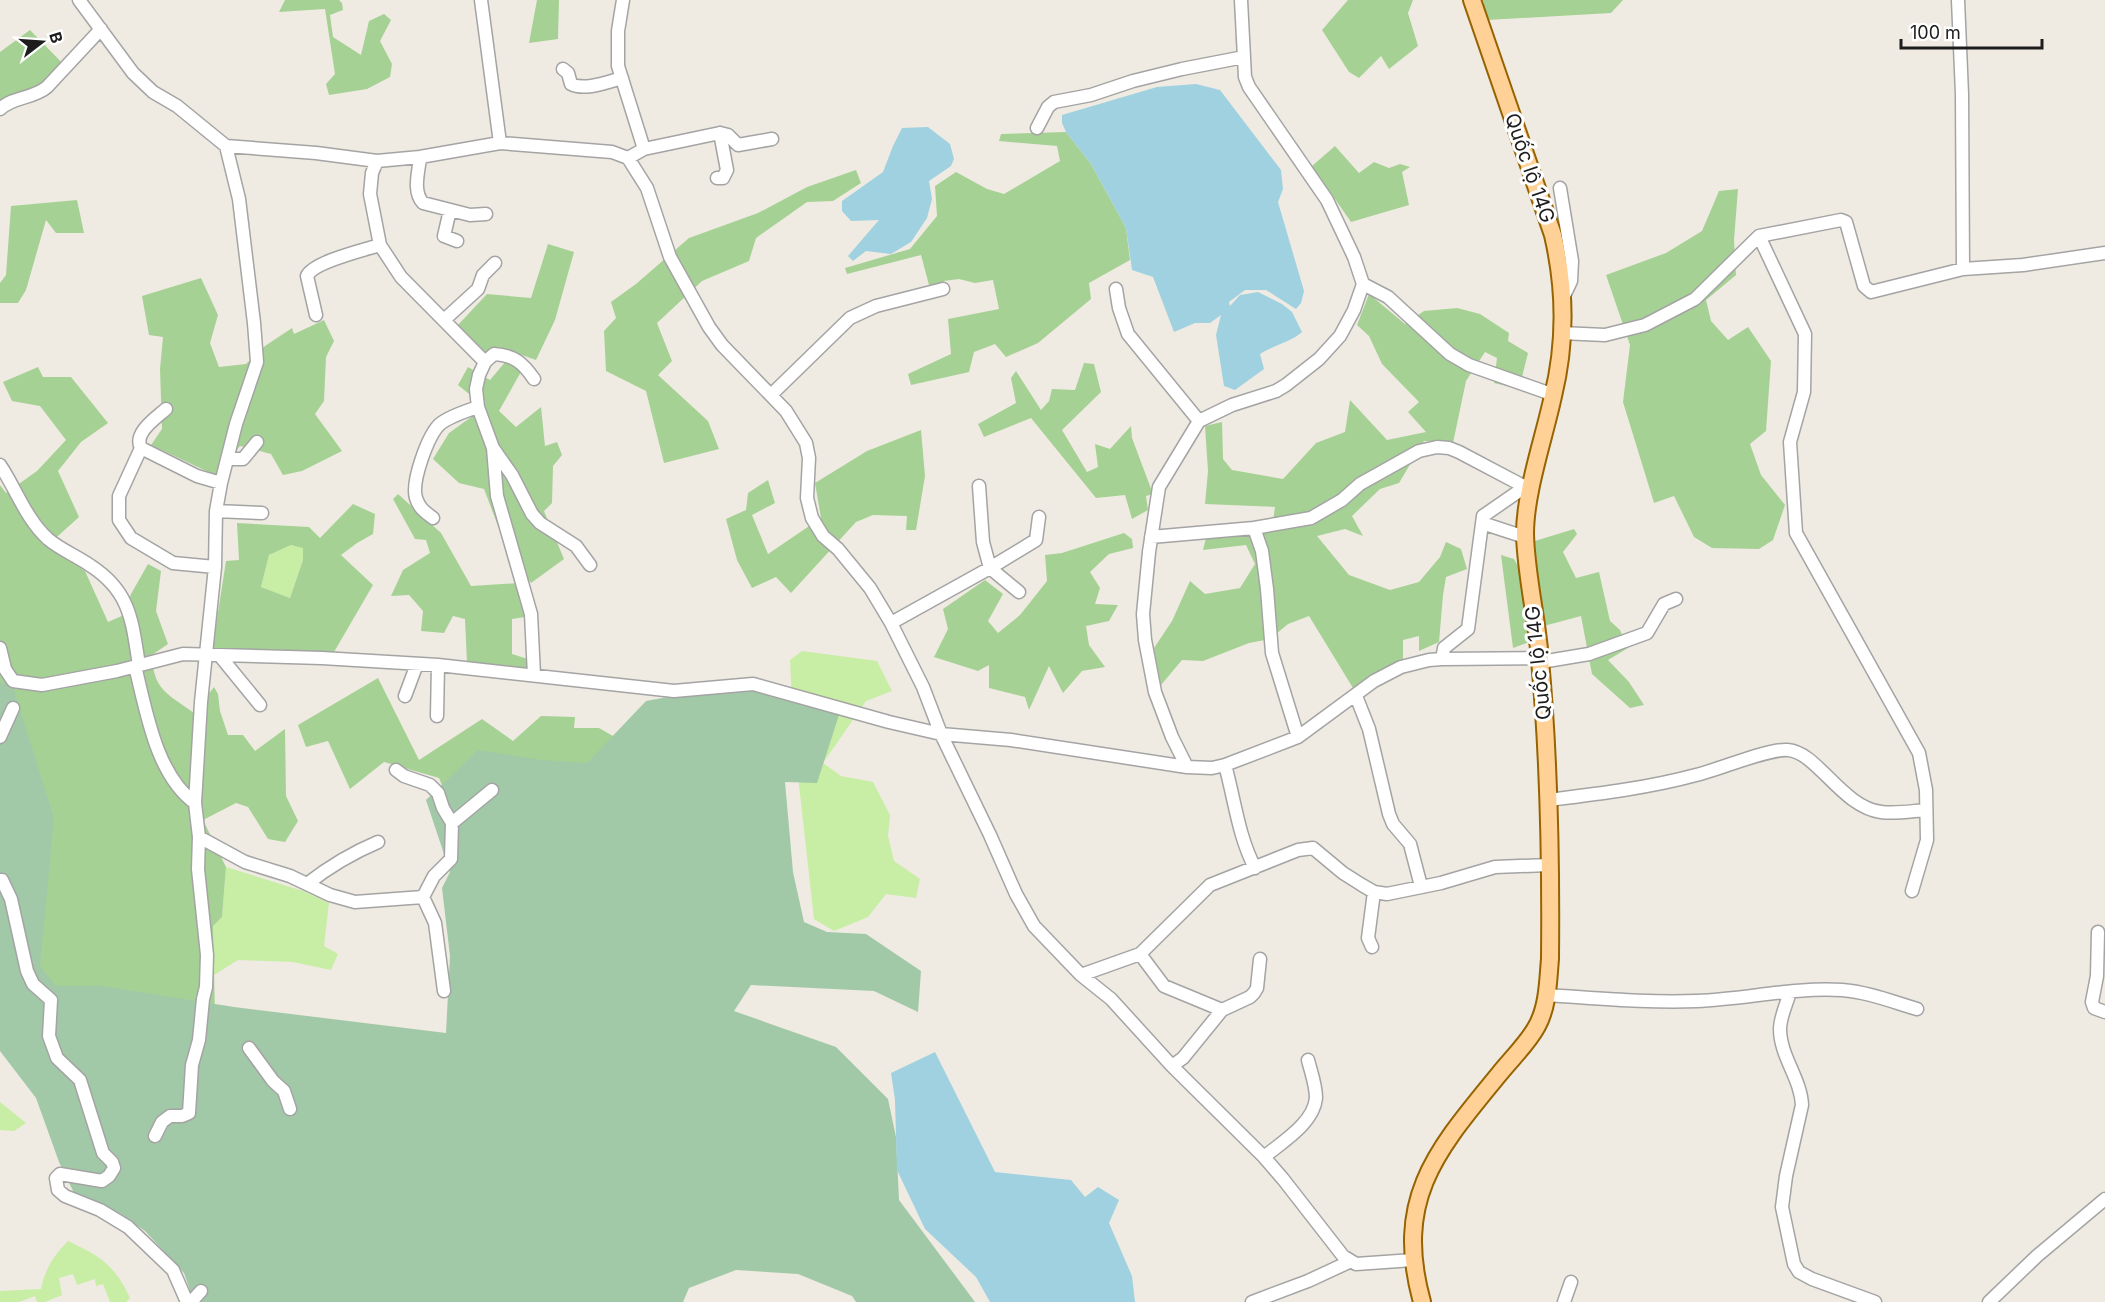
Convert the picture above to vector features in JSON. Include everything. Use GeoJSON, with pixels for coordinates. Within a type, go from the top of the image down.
{"type":"FeatureCollection","features":[{"type":"Feature","properties":{"kind":"main road","name":"Quốc lộ 14G"},"geometry":{"type":"LineString","coordinates":[[1422,1302],[1413,1260],[1413,1229],[1421,1189],[1436,1157],[1537,1026],[1547,995],[1550,950],[1546,740],[1540,660],[1525,537],[1528,488],[1554,395],[1558,370],[1563,298],[1560,266],[1553,235],[1472,0]]}},
{"type":"Feature","properties":{"kind":"street"},"geometry":{"type":"LineString","coordinates":[[79,0],[133,73],[153,92],[177,106],[226,146],[316,153],[377,161],[420,157],[500,143],[612,152],[628,158],[647,188],[670,257],[697,309],[722,345],[786,411],[806,443],[809,458],[807,498],[812,518],[823,536],[838,549],[870,588],[891,622],[923,687],[941,734],[1016,894],[1034,926],[1081,975],[1110,999],[1172,1066],[1264,1157],[1349,1262],[1367,1264],[1413,1260]]}},
{"type":"Feature","properties":{"kind":"street"},"geometry":{"type":"LineString","coordinates":[[481,0],[500,143]]}},
{"type":"Feature","properties":{"kind":"street"},"geometry":{"type":"LineString","coordinates":[[623,0],[618,32],[618,66],[644,149]]}},
{"type":"Feature","properties":{"kind":"street"},"geometry":{"type":"LineString","coordinates":[[1187,767],[1172,737],[1155,692],[1143,614],[1159,487],[1199,421],[1232,405],[1286,386],[1319,359],[1340,336],[1354,309],[1363,284],[1354,257],[1327,200],[1249,87],[1245,77],[1241,0]]}},
{"type":"Feature","properties":{"kind":"street"},"geometry":{"type":"LineString","coordinates":[[1958,0],[1962,94],[1963,269]]}},
{"type":"Feature","properties":{"kind":"street"},"geometry":{"type":"LineString","coordinates":[[0,109],[11,100],[38,93],[48,87],[101,29]]}},
{"type":"Feature","properties":{"kind":"street"},"geometry":{"type":"LineString","coordinates":[[1037,128],[1048,107],[1054,102],[1091,95],[1133,81],[1182,69],[1244,57]]}},
{"type":"Feature","properties":{"kind":"street"},"geometry":{"type":"LineString","coordinates":[[563,69],[568,73],[570,84],[574,87],[585,87],[622,78]]}},
{"type":"Feature","properties":{"kind":"street"},"geometry":{"type":"LineString","coordinates":[[628,158],[644,149],[720,133],[728,135],[738,145],[772,139]]}},
{"type":"Feature","properties":{"kind":"street"},"geometry":{"type":"LineString","coordinates":[[717,178],[723,178],[727,170],[720,133]]}},
{"type":"Feature","properties":{"kind":"street"},"geometry":{"type":"LineString","coordinates":[[155,1136],[162,1122],[170,1116],[182,1116],[189,1113],[192,1065],[199,1040],[206,987],[207,955],[198,869],[199,837],[195,803],[215,567],[216,511],[236,424],[257,362],[240,210],[226,146]]}},
{"type":"Feature","properties":{"kind":"street"},"geometry":{"type":"LineString","coordinates":[[420,157],[416,188],[419,200],[470,215],[486,214]]}},
{"type":"Feature","properties":{"kind":"street"},"geometry":{"type":"LineString","coordinates":[[377,161],[372,173],[370,194],[380,245],[401,277],[485,362]]}},
{"type":"Feature","properties":{"kind":"street"},"geometry":{"type":"LineString","coordinates":[[1560,188],[1572,261],[1570,280],[1563,298]]}},
{"type":"Feature","properties":{"kind":"street"},"geometry":{"type":"LineString","coordinates":[[450,210],[444,236],[457,241]]}},
{"type":"Feature","properties":{"kind":"street"},"geometry":{"type":"LineString","coordinates":[[1561,333],[1605,334],[1645,325],[1695,299],[1759,236],[1841,220],[1846,222],[1864,286],[1871,292],[1963,269],[2024,265],[2105,253]]}},
{"type":"Feature","properties":{"kind":"street"},"geometry":{"type":"LineString","coordinates":[[1759,236],[1805,334],[1804,392],[1790,442],[1796,534],[1919,753],[1926,790],[1927,840],[1912,891]]}},
{"type":"Feature","properties":{"kind":"street"},"geometry":{"type":"LineString","coordinates":[[316,315],[308,273],[321,264],[380,245]]}},
{"type":"Feature","properties":{"kind":"street"},"geometry":{"type":"LineString","coordinates":[[444,320],[478,289],[483,275],[495,263]]}},
{"type":"Feature","properties":{"kind":"street"},"geometry":{"type":"LineString","coordinates":[[1363,284],[1388,297],[1450,354],[1469,365],[1554,395]]}},
{"type":"Feature","properties":{"kind":"street"},"geometry":{"type":"LineString","coordinates":[[771,395],[850,318],[876,306],[943,289]]}},
{"type":"Feature","properties":{"kind":"street"},"geometry":{"type":"LineString","coordinates":[[1116,289],[1119,308],[1128,334],[1199,421]]}},
{"type":"Feature","properties":{"kind":"street"},"geometry":{"type":"LineString","coordinates":[[534,379],[516,358],[506,354],[494,354],[485,362],[478,375],[476,389],[478,407],[493,448],[512,475],[532,514],[540,523],[576,546],[590,565]]}},
{"type":"Feature","properties":{"kind":"street"},"geometry":{"type":"LineString","coordinates":[[433,518],[422,510],[414,488],[430,439],[439,425],[478,407]]}},
{"type":"Feature","properties":{"kind":"street"},"geometry":{"type":"LineString","coordinates":[[166,410],[140,435],[138,444],[141,448],[197,476],[221,483]]}},
{"type":"Feature","properties":{"kind":"street"},"geometry":{"type":"LineString","coordinates":[[227,459],[243,459],[257,442]]}},
{"type":"Feature","properties":{"kind":"street"},"geometry":{"type":"LineString","coordinates":[[1151,537],[1254,528],[1311,518],[1342,500],[1360,484],[1390,467],[1419,451],[1437,447],[1459,452],[1528,488]]}},
{"type":"Feature","properties":{"kind":"street"},"geometry":{"type":"LineString","coordinates":[[141,448],[119,496],[119,520],[130,538],[173,563],[215,567]]}},
{"type":"Feature","properties":{"kind":"street"},"geometry":{"type":"LineString","coordinates":[[493,448],[497,496],[531,614],[534,675]]}},
{"type":"Feature","properties":{"kind":"street"},"geometry":{"type":"LineString","coordinates":[[0,465],[30,518],[48,538],[90,565],[119,591],[130,612],[137,666],[160,758],[188,798],[195,803]]}},
{"type":"Feature","properties":{"kind":"street"},"geometry":{"type":"LineString","coordinates":[[979,486],[983,542],[990,568],[1019,592]]}},
{"type":"Feature","properties":{"kind":"street"},"geometry":{"type":"LineString","coordinates":[[1443,659],[1444,648],[1468,628],[1483,516],[1528,488]]}},
{"type":"Feature","properties":{"kind":"street"},"geometry":{"type":"LineString","coordinates":[[216,511],[262,513]]}},
{"type":"Feature","properties":{"kind":"street"},"geometry":{"type":"LineString","coordinates":[[891,622],[1036,540],[1039,517]]}},
{"type":"Feature","properties":{"kind":"street"},"geometry":{"type":"LineString","coordinates":[[1482,522],[1525,537]]}},
{"type":"Feature","properties":{"kind":"street"},"geometry":{"type":"LineString","coordinates":[[1254,528],[1262,551],[1272,653],[1298,737]]}},
{"type":"Feature","properties":{"kind":"street"},"geometry":{"type":"LineString","coordinates":[[0,648],[5,669],[13,681],[42,685],[137,666],[183,654],[206,657],[322,658],[438,665],[674,691],[753,684],[941,734],[1011,740],[1187,767],[1212,768],[1298,737],[1374,681],[1401,667],[1443,659],[1540,660],[1589,654],[1647,633],[1664,604],[1676,599]]}},
{"type":"Feature","properties":{"kind":"street"},"geometry":{"type":"LineString","coordinates":[[220,656],[260,705]]}},
{"type":"Feature","properties":{"kind":"street"},"geometry":{"type":"LineString","coordinates":[[405,696],[417,664]]}},
{"type":"Feature","properties":{"kind":"street"},"geometry":{"type":"LineString","coordinates":[[437,716],[438,665]]}},
{"type":"Feature","properties":{"kind":"street"},"geometry":{"type":"LineString","coordinates":[[1356,696],[1369,729],[1389,814],[1393,824],[1410,844],[1421,886]]}},
{"type":"Feature","properties":{"kind":"street"},"geometry":{"type":"LineString","coordinates":[[0,736],[13,708]]}},
{"type":"Feature","properties":{"kind":"street"},"geometry":{"type":"LineString","coordinates":[[1548,800],[1616,791],[1694,776],[1763,754],[1788,750],[1811,761],[1843,794],[1880,812],[1926,810]]}},
{"type":"Feature","properties":{"kind":"street"},"geometry":{"type":"LineString","coordinates":[[1225,765],[1235,799],[1238,825],[1255,868]]}},
{"type":"Feature","properties":{"kind":"street"},"geometry":{"type":"LineString","coordinates":[[396,770],[404,776],[430,784],[438,794],[452,823],[451,859],[434,876],[423,897]]}},
{"type":"Feature","properties":{"kind":"street"},"geometry":{"type":"LineString","coordinates":[[452,823],[492,790]]}},
{"type":"Feature","properties":{"kind":"street"},"geometry":{"type":"LineString","coordinates":[[199,837],[245,862],[290,876],[330,895],[355,902],[423,897]]}},
{"type":"Feature","properties":{"kind":"street"},"geometry":{"type":"LineString","coordinates":[[307,884],[329,866],[378,842]]}},
{"type":"Feature","properties":{"kind":"street"},"geometry":{"type":"LineString","coordinates":[[1081,975],[1140,954],[1210,885],[1298,850],[1313,848],[1342,873],[1374,892],[1387,894],[1495,867],[1549,865]]}},
{"type":"Feature","properties":{"kind":"street"},"geometry":{"type":"LineString","coordinates":[[0,880],[3,880],[11,899],[27,971],[33,984],[51,1000],[49,1036],[57,1058],[80,1080],[103,1154],[112,1162],[114,1168],[109,1176],[102,1180],[60,1174],[56,1178],[58,1190],[65,1196],[100,1210],[128,1227],[173,1270],[189,1302],[201,1291]]}},
{"type":"Feature","properties":{"kind":"street"},"geometry":{"type":"LineString","coordinates":[[1372,947],[1368,938],[1374,892]]}},
{"type":"Feature","properties":{"kind":"street"},"geometry":{"type":"LineString","coordinates":[[423,897],[435,923],[444,991]]}},
{"type":"Feature","properties":{"kind":"street"},"geometry":{"type":"LineString","coordinates":[[2098,932],[2097,976],[2092,1002],[2094,1008],[2105,1012]]}},
{"type":"Feature","properties":{"kind":"street"},"geometry":{"type":"LineString","coordinates":[[1140,954],[1164,986],[1222,1010]]}},
{"type":"Feature","properties":{"kind":"street"},"geometry":{"type":"LineString","coordinates":[[1172,1066],[1183,1058],[1222,1010],[1254,993],[1257,988],[1260,959]]}},
{"type":"Feature","properties":{"kind":"street"},"geometry":{"type":"LineString","coordinates":[[1547,995],[1696,1001],[1817,990],[1845,990],[1917,1009]]}},
{"type":"Feature","properties":{"kind":"street"},"geometry":{"type":"LineString","coordinates":[[1790,992],[1780,1032],[1783,1048],[1802,1097],[1782,1207],[1791,1255],[1799,1272],[1875,1302]]}},
{"type":"Feature","properties":{"kind":"street"},"geometry":{"type":"LineString","coordinates":[[249,1048],[273,1081],[284,1091],[290,1109]]}},
{"type":"Feature","properties":{"kind":"street"},"geometry":{"type":"LineString","coordinates":[[1264,1157],[1312,1112],[1316,1096],[1308,1060]]}},
{"type":"Feature","properties":{"kind":"street"},"geometry":{"type":"LineString","coordinates":[[1989,1302],[2037,1256],[2105,1199]]}},
{"type":"Feature","properties":{"kind":"street"},"geometry":{"type":"LineString","coordinates":[[1252,1302],[1308,1281],[1349,1262]]}},
{"type":"Feature","properties":{"kind":"street"},"geometry":{"type":"LineString","coordinates":[[1564,1302],[1571,1282]]}},
{"type":"Feature","properties":{"kind":"green space"},"geometry":{"type":"Polygon","coordinates":[[[285,0],[339,0],[343,10],[330,15],[333,37],[361,55],[369,21],[384,14],[391,20],[380,41],[392,64],[390,77],[367,89],[329,95],[326,84],[335,74],[325,9],[279,12],[285,0]]]}},
{"type":"Feature","properties":{"kind":"green space"},"geometry":{"type":"Polygon","coordinates":[[[537,0],[559,0],[558,39],[529,43],[537,0]]]}},
{"type":"Feature","properties":{"kind":"green space"},"geometry":{"type":"Polygon","coordinates":[[[1348,0],[1413,0],[1408,13],[1418,46],[1389,69],[1381,56],[1359,78],[1349,72],[1322,30],[1348,0]]]}},
{"type":"Feature","properties":{"kind":"green space"},"geometry":{"type":"Polygon","coordinates":[[[1483,0],[1623,0],[1611,13],[1487,20],[1483,0]]]}},
{"type":"Feature","properties":{"kind":"green space"},"geometry":{"type":"Polygon","coordinates":[[[30,30],[69,70],[0,107],[0,52],[30,30]]]}},
{"type":"Feature","properties":{"kind":"green space"},"geometry":{"type":"Polygon","coordinates":[[[1066,132],[1091,164],[1126,228],[1130,260],[1089,283],[1091,299],[1038,343],[1006,357],[995,344],[974,352],[969,372],[911,385],[908,374],[951,354],[948,319],[999,309],[993,280],[975,283],[959,279],[944,281],[933,300],[921,255],[847,274],[845,268],[910,249],[937,216],[935,186],[956,172],[987,189],[1004,194],[1060,161],[1057,146],[999,141],[1001,134],[1066,132]]]}},
{"type":"Feature","properties":{"kind":"green space"},"geometry":{"type":"Polygon","coordinates":[[[1335,146],[1359,173],[1374,162],[1389,168],[1400,164],[1410,167],[1402,172],[1409,205],[1351,222],[1312,166],[1335,146]]]}},
{"type":"Feature","properties":{"kind":"green space"},"geometry":{"type":"Polygon","coordinates":[[[856,170],[861,183],[833,201],[807,202],[756,238],[749,261],[702,281],[657,323],[672,361],[658,375],[708,421],[719,449],[664,463],[646,391],[606,371],[604,331],[616,318],[611,302],[636,284],[689,238],[758,213],[807,187],[856,170]]]}},
{"type":"Feature","properties":{"kind":"green space"},"geometry":{"type":"Polygon","coordinates":[[[1738,189],[1734,240],[1736,275],[1706,300],[1711,321],[1728,340],[1748,327],[1771,361],[1766,431],[1750,444],[1761,475],[1785,505],[1773,540],[1759,549],[1712,548],[1694,537],[1674,496],[1654,503],[1623,402],[1630,345],[1606,275],[1666,253],[1702,231],[1719,191],[1738,189]]]}},
{"type":"Feature","properties":{"kind":"green space"},"geometry":{"type":"Polygon","coordinates":[[[77,200],[84,233],[56,233],[46,220],[26,290],[18,303],[0,303],[0,283],[6,275],[11,206],[77,200]]]}},
{"type":"Feature","properties":{"kind":"green space"},"geometry":{"type":"Polygon","coordinates":[[[548,244],[574,252],[555,320],[536,360],[499,347],[484,353],[458,325],[487,294],[531,298],[548,244]]]}},
{"type":"Feature","properties":{"kind":"green space"},"geometry":{"type":"Polygon","coordinates":[[[201,278],[218,315],[210,343],[219,367],[246,364],[265,346],[292,328],[294,334],[324,320],[334,341],[326,357],[324,401],[315,414],[342,451],[302,471],[283,475],[271,454],[240,446],[217,476],[151,445],[162,429],[160,369],[163,337],[149,335],[142,296],[201,278]]]}},
{"type":"Feature","properties":{"kind":"green space"},"geometry":{"type":"Polygon","coordinates":[[[1369,294],[1405,324],[1424,311],[1457,308],[1480,314],[1509,333],[1508,341],[1528,353],[1519,389],[1494,383],[1497,358],[1485,352],[1466,381],[1453,443],[1424,441],[1399,483],[1380,489],[1352,516],[1363,536],[1345,529],[1317,536],[1349,575],[1390,590],[1419,582],[1440,557],[1446,542],[1461,549],[1467,569],[1446,577],[1439,642],[1419,651],[1419,636],[1403,640],[1403,659],[1353,688],[1309,616],[1288,624],[1270,639],[1249,643],[1203,661],[1182,660],[1161,685],[1154,648],[1172,621],[1190,581],[1205,594],[1240,588],[1255,564],[1246,545],[1203,550],[1207,534],[1272,527],[1275,507],[1205,504],[1208,471],[1205,426],[1222,422],[1223,459],[1232,470],[1283,479],[1316,443],[1345,432],[1350,400],[1387,440],[1426,432],[1408,412],[1419,402],[1382,364],[1369,336],[1357,325],[1369,294]]]}},
{"type":"Feature","properties":{"kind":"green space"},"geometry":{"type":"Polygon","coordinates":[[[506,361],[522,370],[499,411],[516,427],[541,407],[545,446],[557,442],[562,455],[553,466],[552,503],[544,511],[564,559],[531,583],[509,555],[484,489],[459,483],[433,459],[449,433],[485,407],[458,385],[468,367],[490,380],[506,361]]]}},
{"type":"Feature","properties":{"kind":"green space"},"geometry":{"type":"Polygon","coordinates":[[[1084,363],[1094,364],[1101,392],[1062,430],[1087,472],[1098,467],[1095,444],[1110,449],[1131,426],[1132,438],[1153,494],[1146,496],[1148,510],[1132,519],[1125,495],[1096,498],[1031,418],[984,437],[978,424],[1016,403],[1011,378],[1016,371],[1041,410],[1049,401],[1052,389],[1075,390],[1084,363]]]}},
{"type":"Feature","properties":{"kind":"green space"},"geometry":{"type":"Polygon","coordinates":[[[38,367],[43,377],[71,377],[108,423],[81,442],[58,471],[79,517],[48,545],[85,571],[108,622],[124,615],[131,594],[148,564],[161,571],[156,611],[168,644],[152,655],[155,676],[159,684],[170,696],[194,713],[214,687],[218,694],[220,711],[228,735],[243,735],[255,751],[285,729],[286,796],[298,821],[285,842],[268,839],[248,807],[236,803],[203,820],[226,867],[222,917],[213,926],[215,1015],[28,1000],[0,808],[0,485],[6,493],[37,471],[66,440],[40,406],[12,401],[3,382],[38,367]]]}},
{"type":"Feature","properties":{"kind":"green space"},"geometry":{"type":"Polygon","coordinates":[[[921,430],[925,476],[916,530],[906,530],[907,516],[873,515],[856,522],[791,593],[776,577],[752,588],[737,560],[726,519],[746,510],[748,493],[768,480],[775,503],[752,515],[768,554],[821,518],[815,483],[867,451],[921,430]]]}},
{"type":"Feature","properties":{"kind":"green space"},"geometry":{"type":"Polygon","coordinates":[[[398,494],[441,533],[471,586],[518,583],[525,617],[512,619],[512,654],[537,662],[538,669],[467,663],[465,619],[453,616],[444,633],[421,631],[423,611],[409,595],[391,596],[403,570],[430,553],[426,540],[415,539],[393,499],[398,494]]]}},
{"type":"Feature","properties":{"kind":"green space"},"geometry":{"type":"Polygon","coordinates":[[[353,504],[375,514],[373,534],[341,555],[373,585],[334,652],[212,651],[226,561],[239,560],[237,523],[309,527],[320,538],[353,504]],[[291,545],[269,555],[261,587],[290,598],[303,560],[303,548],[291,545]]]}},
{"type":"Feature","properties":{"kind":"green space"},"geometry":{"type":"Polygon","coordinates":[[[1574,529],[1577,534],[1563,552],[1576,578],[1599,572],[1610,621],[1620,630],[1628,648],[1608,660],[1629,682],[1644,705],[1630,708],[1592,674],[1581,616],[1529,630],[1529,642],[1513,648],[1501,555],[1514,559],[1540,605],[1535,541],[1574,529]]]}},
{"type":"Feature","properties":{"kind":"green space"},"geometry":{"type":"Polygon","coordinates":[[[1124,533],[1132,539],[1133,548],[1109,554],[1090,572],[1100,588],[1095,604],[1118,605],[1109,621],[1086,626],[1089,645],[1105,667],[1082,671],[1063,693],[1049,666],[1029,710],[1025,697],[989,688],[989,665],[978,671],[934,657],[948,629],[943,609],[985,580],[1003,594],[988,621],[998,633],[1020,615],[1047,581],[1045,555],[1062,553],[1124,533]]]}},
{"type":"Feature","properties":{"kind":"green space"},"geometry":{"type":"Polygon","coordinates":[[[291,545],[303,547],[303,560],[290,598],[261,587],[269,555],[291,545]]]}},
{"type":"Feature","properties":{"kind":"green space"},"geometry":{"type":"Polygon","coordinates":[[[802,651],[877,661],[892,691],[866,701],[823,763],[841,776],[873,782],[890,815],[888,836],[894,861],[920,879],[916,898],[886,894],[868,917],[834,931],[814,919],[794,740],[790,660],[802,651]]]}},
{"type":"Feature","properties":{"kind":"green space"},"geometry":{"type":"Polygon","coordinates":[[[378,678],[419,760],[482,719],[513,741],[541,716],[575,717],[574,728],[599,728],[613,736],[604,761],[452,810],[439,778],[384,762],[350,789],[328,741],[306,747],[298,725],[378,678]]]}},
{"type":"Feature","properties":{"kind":"green space"},"geometry":{"type":"Polygon","coordinates":[[[0,682],[13,687],[54,818],[40,966],[56,986],[102,986],[234,1007],[446,1033],[450,956],[442,888],[450,872],[426,800],[478,750],[542,760],[587,763],[646,701],[737,684],[839,715],[817,783],[785,782],[793,872],[804,922],[827,932],[866,934],[921,971],[918,1012],[874,991],[751,985],[734,1011],[836,1047],[888,1099],[896,1137],[899,1200],[975,1302],[856,1302],[852,1296],[798,1274],[736,1270],[689,1288],[683,1302],[190,1302],[191,1293],[184,1273],[145,1231],[121,1214],[74,1193],[59,1162],[36,1098],[0,1051],[0,682]]]}},
{"type":"Feature","properties":{"kind":"green space"},"geometry":{"type":"Polygon","coordinates":[[[226,867],[303,891],[329,903],[324,946],[338,954],[331,970],[293,962],[238,960],[214,975],[213,926],[222,917],[226,867]]]}},
{"type":"Feature","properties":{"kind":"green space"},"geometry":{"type":"Polygon","coordinates":[[[0,1102],[26,1123],[14,1131],[0,1130],[0,1102]]]}},
{"type":"Feature","properties":{"kind":"green space"},"geometry":{"type":"Polygon","coordinates":[[[68,1241],[98,1257],[112,1269],[130,1298],[126,1302],[110,1302],[103,1284],[96,1286],[95,1279],[77,1285],[73,1274],[59,1278],[62,1295],[45,1302],[37,1302],[35,1296],[19,1302],[0,1302],[0,1291],[41,1289],[51,1263],[68,1241]]]}},
{"type":"Feature","properties":{"kind":"water"},"geometry":{"type":"Polygon","coordinates":[[[1196,84],[1220,90],[1281,170],[1283,189],[1278,202],[1304,291],[1301,303],[1296,309],[1266,290],[1245,290],[1229,302],[1230,306],[1240,295],[1258,292],[1282,304],[1292,312],[1302,332],[1260,354],[1264,369],[1235,390],[1224,386],[1216,335],[1221,315],[1210,323],[1195,323],[1174,332],[1153,277],[1132,270],[1126,228],[1091,164],[1066,132],[1062,123],[1062,115],[1157,87],[1196,84]]]}},
{"type":"Feature","properties":{"kind":"water"},"geometry":{"type":"Polygon","coordinates":[[[928,127],[950,144],[954,159],[951,166],[929,181],[932,199],[927,218],[911,242],[891,254],[866,251],[853,261],[848,256],[879,220],[851,221],[842,211],[842,201],[883,172],[902,128],[928,127]]]}},
{"type":"Feature","properties":{"kind":"water"},"geometry":{"type":"Polygon","coordinates":[[[935,1052],[995,1172],[1071,1180],[1085,1197],[1098,1187],[1119,1200],[1109,1223],[1132,1276],[1135,1302],[990,1302],[976,1277],[925,1229],[897,1170],[895,1100],[891,1073],[935,1052]]]}}]}
